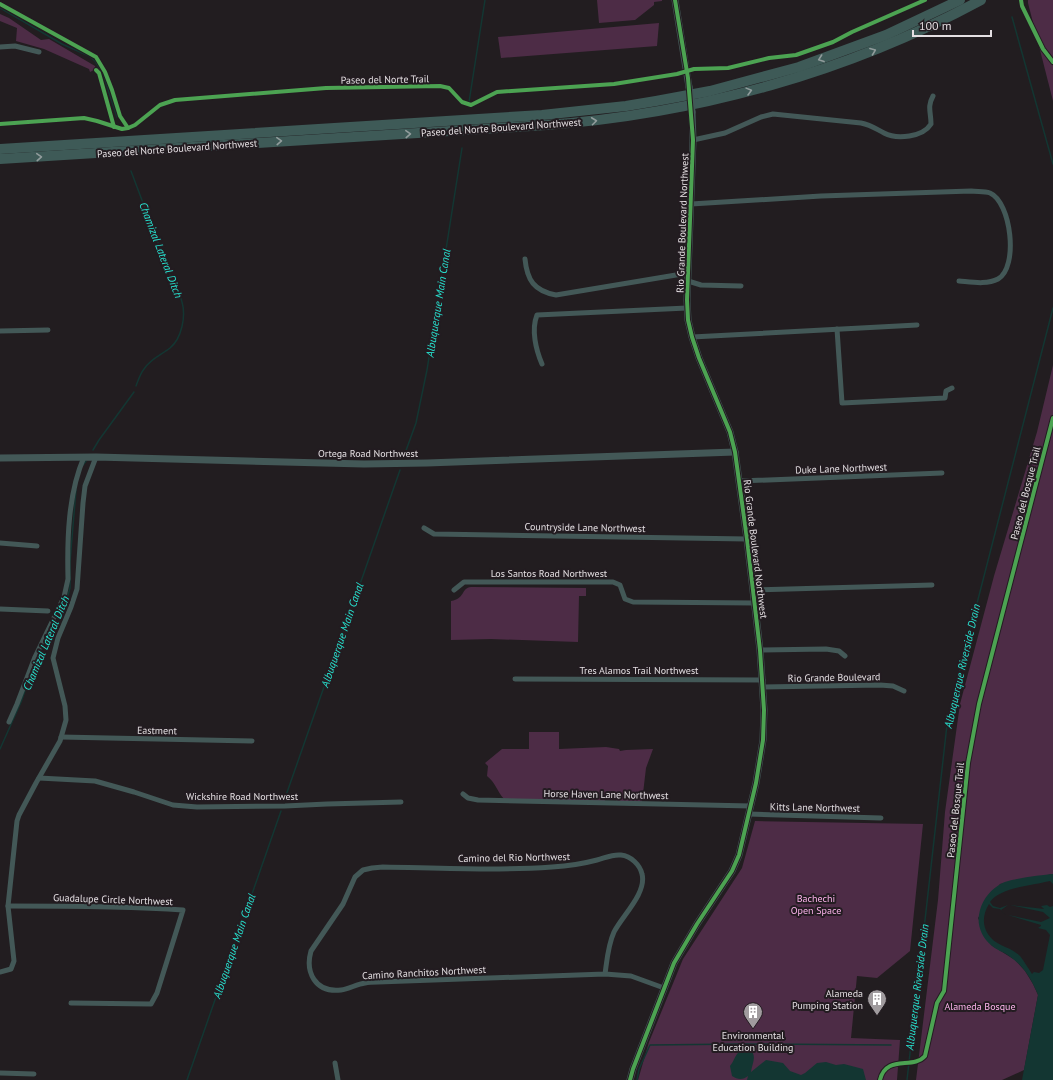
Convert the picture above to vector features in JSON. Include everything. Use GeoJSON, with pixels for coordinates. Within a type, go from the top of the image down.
{"type":"FeatureCollection","features":[{"type":"Feature","properties":{"kind":"highway","name":"Paseo del Norte Boulevard Northwest"},"geometry":{"type":"LineString","coordinates":[[0,150],[542,115],[626,106],[710,91],[799,67],[886,35],[960,0]]}},
{"type":"Feature","properties":{"kind":"highway","name":"Paseo del Norte Boulevard Northwest"},"geometry":{"type":"LineString","coordinates":[[0,159],[577,123],[621,117],[711,101],[788,81],[874,50],[947,19],[981,0]]}},
{"type":"Feature","properties":{"kind":"street","name":"Rio Grande Boulevard Northwest"},"geometry":{"type":"LineString","coordinates":[[630,1080],[664,988],[678,957],[697,924],[732,871],[741,849],[756,783],[763,740],[764,710],[760,650],[748,539],[735,452],[730,432],[699,358],[688,320],[687,308],[693,140],[692,112],[675,0]]}},
{"type":"Feature","properties":{"kind":"street"},"geometry":{"type":"LineString","coordinates":[[0,47],[16,46],[39,52]]}},
{"type":"Feature","properties":{"kind":"street"},"geometry":{"type":"LineString","coordinates":[[693,140],[725,133],[761,117],[773,114],[869,124],[890,135],[915,136],[931,124],[929,112],[930,102],[933,96]]}},
{"type":"Feature","properties":{"kind":"street"},"geometry":{"type":"LineString","coordinates":[[691,204],[821,196],[971,191],[990,194],[1003,209],[1011,236],[1010,253],[1006,271],[999,279],[984,283],[959,281]]}},
{"type":"Feature","properties":{"kind":"street"},"geometry":{"type":"LineString","coordinates":[[525,259],[526,271],[534,285],[545,293],[556,295],[688,273]]}},
{"type":"Feature","properties":{"kind":"street"},"geometry":{"type":"LineString","coordinates":[[688,281],[701,285],[741,286]]}},
{"type":"Feature","properties":{"kind":"street"},"geometry":{"type":"LineString","coordinates":[[542,364],[538,354],[534,334],[537,315],[687,308]]}},
{"type":"Feature","properties":{"kind":"street"},"geometry":{"type":"LineString","coordinates":[[692,337],[917,325]]}},
{"type":"Feature","properties":{"kind":"street"},"geometry":{"type":"LineString","coordinates":[[837,329],[842,403],[945,398],[946,390],[952,388]]}},
{"type":"Feature","properties":{"kind":"street"},"geometry":{"type":"LineString","coordinates":[[0,331],[48,330]]}},
{"type":"Feature","properties":{"kind":"street","name":"Ortega Road Northwest"},"geometry":{"type":"LineString","coordinates":[[0,458],[96,457],[364,464],[435,463],[735,452]]}},
{"type":"Feature","properties":{"kind":"street"},"geometry":{"type":"LineString","coordinates":[[8,722],[18,704],[33,662],[66,590],[68,579],[72,499],[77,474],[84,457]]}},
{"type":"Feature","properties":{"kind":"street"},"geometry":{"type":"LineString","coordinates":[[0,972],[11,969],[14,961],[8,906],[17,821],[38,778],[60,741],[66,720],[65,706],[53,658],[58,638],[77,589],[85,486],[96,457]]}},
{"type":"Feature","properties":{"kind":"street","name":"Duke Lane Northwest"},"geometry":{"type":"LineString","coordinates":[[740,481],[942,473]]}},
{"type":"Feature","properties":{"kind":"street","name":"Countryside Lane Northwest"},"geometry":{"type":"LineString","coordinates":[[424,528],[434,534],[748,539]]}},
{"type":"Feature","properties":{"kind":"street"},"geometry":{"type":"LineString","coordinates":[[0,543],[37,546]]}},
{"type":"Feature","properties":{"kind":"street","name":"Los Santos Road Northwest"},"geometry":{"type":"LineString","coordinates":[[454,590],[464,582],[613,582],[620,585],[626,599],[634,602],[755,603]]}},
{"type":"Feature","properties":{"kind":"street"},"geometry":{"type":"LineString","coordinates":[[754,590],[932,585]]}},
{"type":"Feature","properties":{"kind":"street"},"geometry":{"type":"LineString","coordinates":[[0,609],[48,611]]}},
{"type":"Feature","properties":{"kind":"street","name":"Rio Grande Boulevard"},"geometry":{"type":"LineString","coordinates":[[760,650],[826,649],[839,651],[845,656]]}},
{"type":"Feature","properties":{"kind":"street","name":"Tres Alamos Trail Northwest"},"geometry":{"type":"LineString","coordinates":[[515,679],[763,683]]}},
{"type":"Feature","properties":{"kind":"street","name":"Rio Grande Boulevard"},"geometry":{"type":"LineString","coordinates":[[763,683],[880,685],[893,686],[904,691]]}},
{"type":"Feature","properties":{"kind":"street","name":"Eastment"},"geometry":{"type":"LineString","coordinates":[[61,737],[252,741]]}},
{"type":"Feature","properties":{"kind":"street","name":"Wickshire Road Northwest"},"geometry":{"type":"LineString","coordinates":[[38,778],[95,781],[173,805],[197,807],[401,802]]}},
{"type":"Feature","properties":{"kind":"street","name":"Horse Haven Lane Northwest"},"geometry":{"type":"LineString","coordinates":[[463,794],[468,798],[478,800],[751,806]]}},
{"type":"Feature","properties":{"kind":"street","name":"Kitts Lane Northwest"},"geometry":{"type":"LineString","coordinates":[[749,814],[881,818]]}},
{"type":"Feature","properties":{"kind":"street","name":"Camino del Rio Northwest"},"geometry":{"type":"LineString","coordinates":[[363,870],[383,867],[536,868],[574,865],[599,860],[607,856],[621,855],[630,858],[639,866],[642,875],[642,886],[639,894],[614,932],[609,946],[605,974]]}},
{"type":"Feature","properties":{"kind":"street","name":"Camino Ranchitos Northwest"},"geometry":{"type":"LineString","coordinates":[[363,870],[355,877],[343,904],[311,951],[309,968],[311,976],[322,986],[332,990],[341,990],[365,983],[378,982],[605,974],[631,976],[664,988]]}},
{"type":"Feature","properties":{"kind":"street","name":"Guadalupe Circle Northwest"},"geometry":{"type":"LineString","coordinates":[[8,906],[90,906],[183,910],[157,993],[151,1004],[72,1003]]}},
{"type":"Feature","properties":{"kind":"street"},"geometry":{"type":"LineString","coordinates":[[335,1063],[338,1080]]}},
{"type":"Feature","properties":{"kind":"street"},"geometry":{"type":"LineString","coordinates":[[0,1073],[34,1074]]}},
{"type":"Feature","properties":{"kind":"green space"},"geometry":{"type":"Polygon","coordinates":[[[597,0],[662,1],[654,2],[654,5],[635,20],[599,23],[597,0]]]}},
{"type":"Feature","properties":{"kind":"green space"},"geometry":{"type":"Polygon","coordinates":[[[1028,0],[1053,0],[1053,101],[1028,3],[1028,0]]]}},
{"type":"Feature","properties":{"kind":"green space"},"geometry":{"type":"Polygon","coordinates":[[[0,14],[9,18],[41,40],[49,39],[95,66],[96,69],[90,72],[89,69],[44,49],[16,41],[17,28],[0,21],[0,14]]]}},
{"type":"Feature","properties":{"kind":"green space"},"geometry":{"type":"Polygon","coordinates":[[[659,23],[657,46],[501,58],[498,37],[659,23]]]}},
{"type":"Feature","properties":{"kind":"green space","name":"Alameda Bosque"},"geometry":{"type":"Polygon","coordinates":[[[1053,365],[1053,874],[1000,884],[978,918],[991,945],[1015,960],[1025,971],[1038,995],[1024,1070],[1002,1080],[916,1080],[938,900],[945,812],[960,704],[994,576],[1037,432],[1053,365]]]}},
{"type":"Feature","properties":{"kind":"green space"},"geometry":{"type":"Polygon","coordinates":[[[471,587],[586,588],[586,596],[579,596],[578,642],[491,639],[451,640],[451,601],[459,598],[466,589],[471,587]]]}},
{"type":"Feature","properties":{"kind":"green space"},"geometry":{"type":"Polygon","coordinates":[[[529,732],[559,732],[559,749],[606,747],[619,749],[620,751],[653,749],[646,768],[642,802],[620,801],[606,798],[604,802],[504,799],[487,776],[488,766],[485,763],[502,749],[529,749],[529,732]]]}},
{"type":"Feature","properties":{"kind":"green space","name":"Bachechi Open Space"},"geometry":{"type":"Polygon","coordinates":[[[755,821],[923,824],[910,951],[877,978],[857,976],[851,1038],[900,1040],[897,1080],[638,1080],[649,1042],[683,959],[742,868],[755,821]]]}},
{"type":"Feature","properties":{"kind":"shaded area"},"geometry":{"type":"Polygon","coordinates":[[[1053,874],[1053,884],[1050,881],[1023,886],[995,897],[990,902],[993,906],[1000,908],[1008,905],[1001,910],[1006,916],[1000,909],[993,908],[989,904],[984,916],[987,933],[995,942],[1018,954],[1032,974],[1034,972],[1039,973],[1043,970],[1050,935],[1046,930],[1038,928],[1041,925],[1008,915],[1041,922],[1050,918],[1043,912],[1010,905],[1044,909],[1041,906],[1053,906],[1053,1080],[1022,1080],[1038,995],[1030,978],[1023,968],[1007,955],[993,947],[985,939],[980,927],[979,915],[981,906],[986,898],[999,885],[1016,879],[1053,874]]]}},
{"type":"Feature","properties":{"kind":"shaded area"},"geometry":{"type":"Polygon","coordinates":[[[743,1049],[749,1049],[752,1051],[754,1059],[751,1072],[766,1060],[783,1063],[790,1071],[801,1075],[817,1063],[826,1062],[836,1065],[844,1064],[863,1069],[866,1080],[747,1080],[748,1076],[738,1079],[732,1076],[730,1066],[743,1049]]]}},
{"type":"Feature","properties":{"kind":"waterway","name":"Albuquerque Main Canal"},"geometry":{"type":"LineString","coordinates":[[469,102],[485,0]]}},
{"type":"Feature","properties":{"kind":"waterway","name":"Chamizal Lateral Ditch"},"geometry":{"type":"LineString","coordinates":[[0,8],[62,44],[89,56],[95,61],[103,74],[117,117]]}},
{"type":"Feature","properties":{"kind":"waterway","name":"Albuquerque Riverside Drain"},"geometry":{"type":"LineString","coordinates":[[1012,17],[1053,164]]}},
{"type":"Feature","properties":{"kind":"waterway","name":"Albuquerque Main Canal"},"geometry":{"type":"LineString","coordinates":[[404,456],[416,423],[427,370],[462,148]]}},
{"type":"Feature","properties":{"kind":"waterway","name":"Chamizal Lateral Ditch"},"geometry":{"type":"LineString","coordinates":[[131,171],[175,288],[181,298],[184,314],[178,339],[170,348],[146,366],[141,373],[136,386]]}},
{"type":"Feature","properties":{"kind":"waterway","name":"Albuquerque Riverside Drain"},"geometry":{"type":"LineString","coordinates":[[907,1080],[948,716],[1053,308]]}},
{"type":"Feature","properties":{"kind":"waterway","name":"Chamizal Lateral Ditch"},"geometry":{"type":"LineString","coordinates":[[93,450],[134,392]]}},
{"type":"Feature","properties":{"kind":"waterway","name":"Chamizal Lateral Ditch"},"geometry":{"type":"LineString","coordinates":[[83,465],[86,461]]}},
{"type":"Feature","properties":{"kind":"waterway","name":"Albuquerque Main Canal"},"geometry":{"type":"LineString","coordinates":[[284,801],[400,470]]}},
{"type":"Feature","properties":{"kind":"waterway","name":"Chamizal Lateral Ditch"},"geometry":{"type":"LineString","coordinates":[[59,613],[70,588],[70,562],[76,490]]}},
{"type":"Feature","properties":{"kind":"waterway","name":"Chamizal Lateral Ditch"},"geometry":{"type":"LineString","coordinates":[[31,675],[42,649]]}},
{"type":"Feature","properties":{"kind":"waterway","name":"Chamizal Lateral Ditch"},"geometry":{"type":"LineString","coordinates":[[0,749],[21,702],[28,682]]}},
{"type":"Feature","properties":{"kind":"waterway","name":"Albuquerque Main Canal"},"geometry":{"type":"LineString","coordinates":[[187,1080],[281,811]]}},
{"type":"Feature","properties":{"kind":"waterway"},"geometry":{"type":"LineString","coordinates":[[637,1080],[639,1069],[650,1045],[742,1044]]}},
{"type":"Feature","properties":{"kind":"waterway"},"geometry":{"type":"LineString","coordinates":[[745,1044],[891,1045]]}},
{"type":"Feature","properties":{"kind":"cycle path"},"geometry":{"type":"LineString","coordinates":[[630,1080],[674,963],[697,924],[732,871],[739,855],[756,783],[763,740],[764,710],[760,650],[735,452],[730,432],[699,358],[688,320],[687,300],[693,140],[688,78],[675,0]]}},
{"type":"Feature","properties":{"kind":"cycle path","name":"Paseo del Norte Trail"},"geometry":{"type":"LineString","coordinates":[[0,124],[84,118],[122,129],[135,125],[160,105],[175,100],[326,88],[440,86],[449,88],[462,102],[471,105],[497,92],[614,84],[677,74],[694,69],[728,68],[769,58],[796,55],[833,42],[852,32],[925,0]]}},
{"type":"Feature","properties":{"kind":"cycle path"},"geometry":{"type":"LineString","coordinates":[[1021,0],[1022,6],[1043,49],[1053,62]]}},
{"type":"Feature","properties":{"kind":"cycle path"},"geometry":{"type":"LineString","coordinates":[[0,4],[96,57],[105,72],[120,116],[128,128]]}},
{"type":"Feature","properties":{"kind":"cycle path"},"geometry":{"type":"LineString","coordinates":[[96,70],[99,73],[114,127]]}},
{"type":"Feature","properties":{"kind":"cycle path","name":"Paseo del Bosque Trail"},"geometry":{"type":"LineString","coordinates":[[880,1080],[883,1072],[888,1067],[914,1062],[925,1056],[937,1003],[944,991],[968,763],[979,704],[1053,418]]}},
{"type":"Feature","properties":{"kind":"place","name":"Alameda Pumping Station"},"geometry":{"type":"Point","coordinates":[877,1016]}},
{"type":"Feature","properties":{"kind":"place","name":"Environmental Education Building"},"geometry":{"type":"Point","coordinates":[753,1029]}}]}
